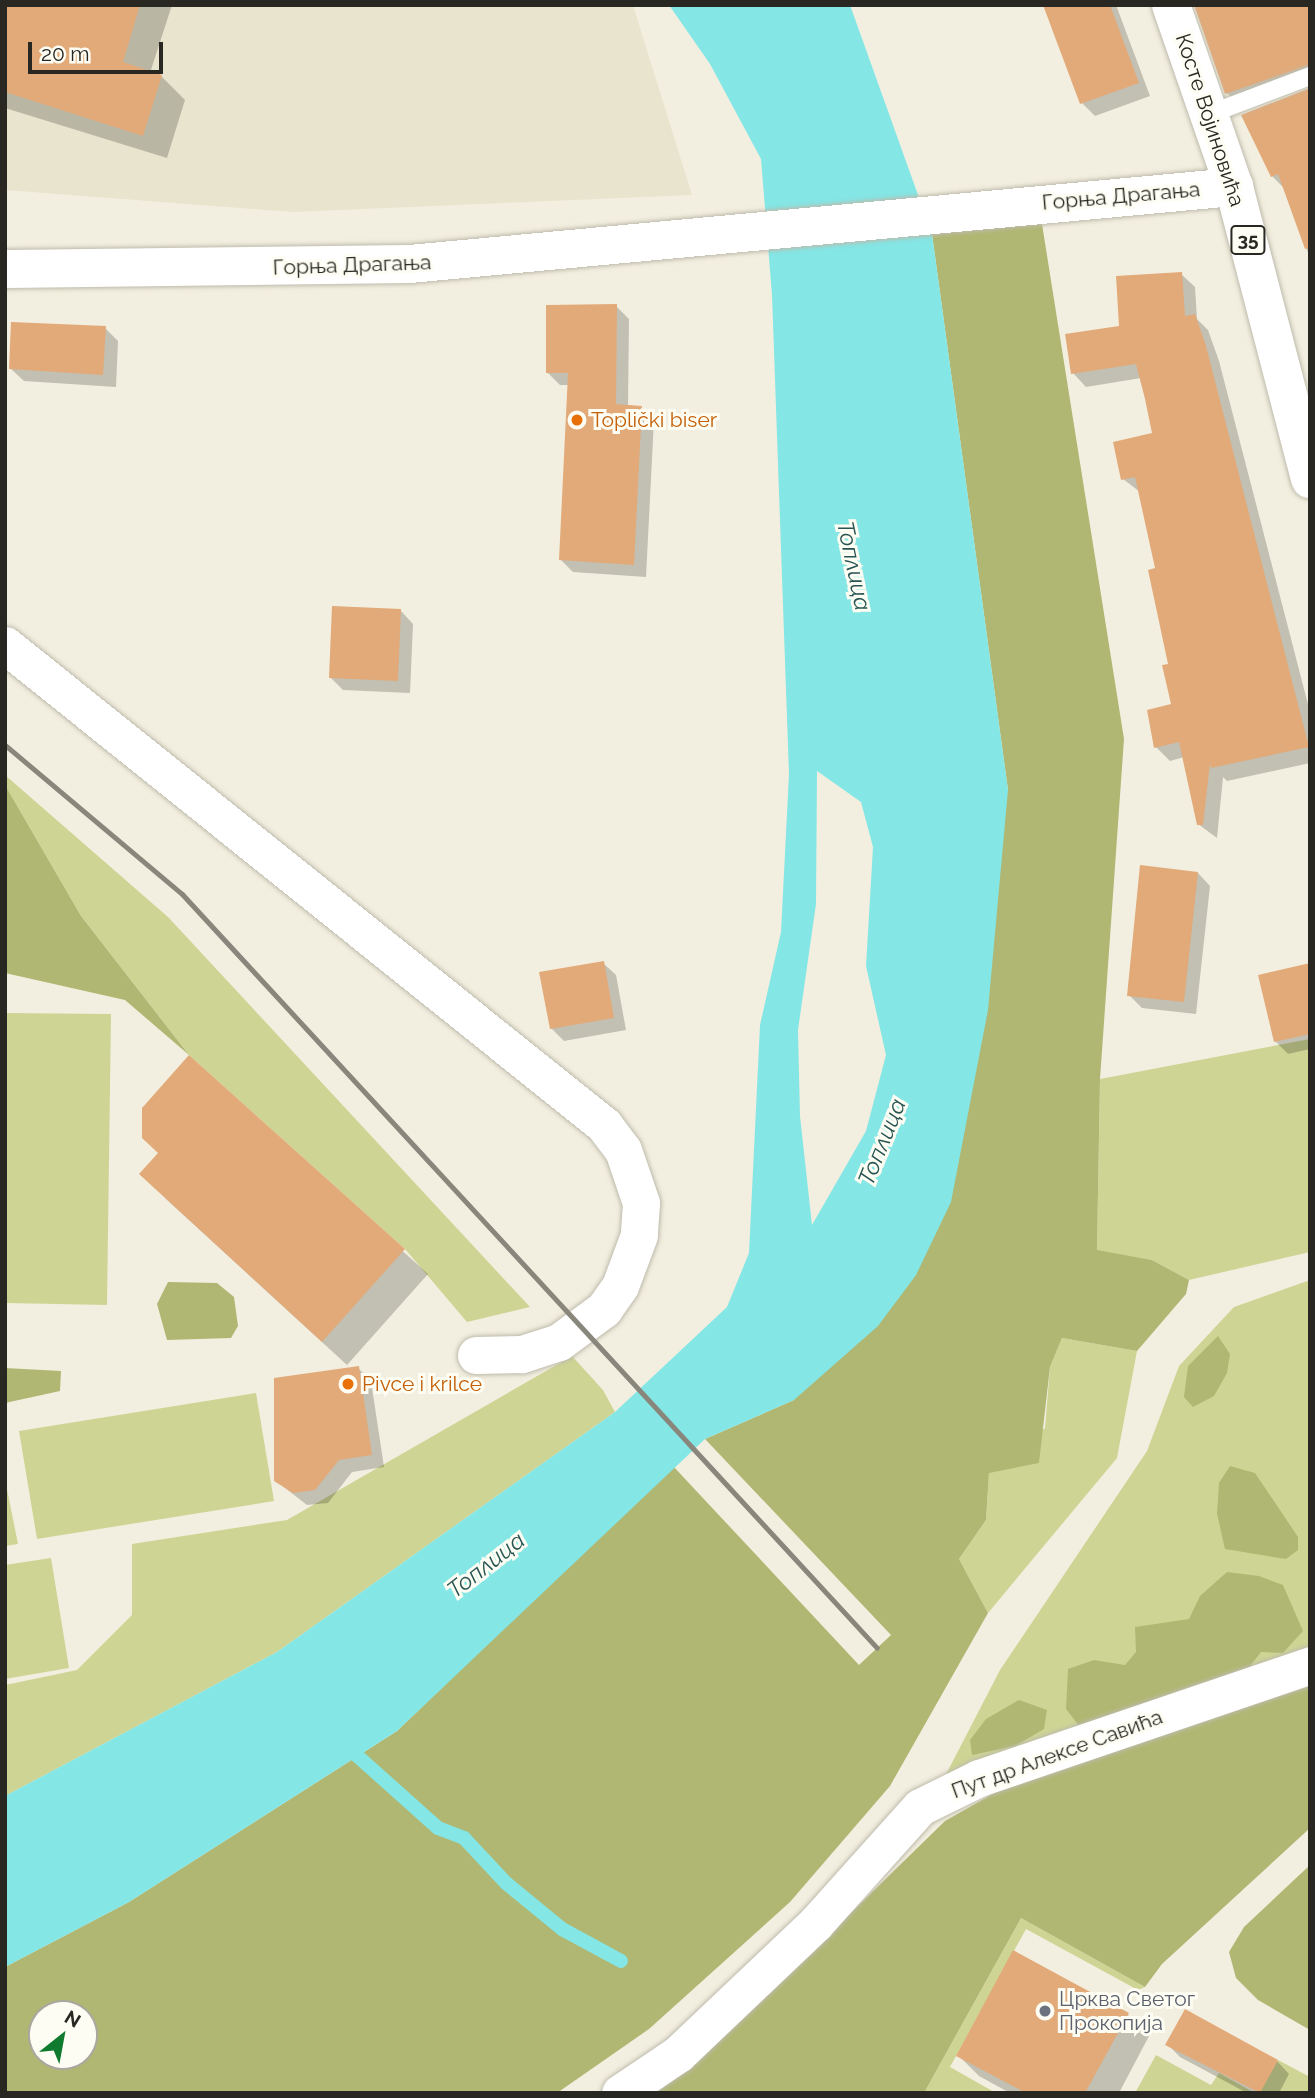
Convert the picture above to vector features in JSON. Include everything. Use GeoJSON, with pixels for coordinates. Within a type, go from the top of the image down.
{"type":"FeatureCollection","features":[{"type":"Feature","properties":{"kind":"street","name":"Косте Војиновића"},"geometry":{"type":"LineString","coordinates":[[1171,5],[1210,114],[1297,388],[1310,479]]}},
{"type":"Feature","properties":{"kind":"street","name":"Горња Драгања"},"geometry":{"type":"LineString","coordinates":[[5,269],[410,264],[1008,205],[1234,187]]}},
{"type":"Feature","properties":{"kind":"street"},"geometry":{"type":"LineString","coordinates":[[5,645],[604,1125],[623,1150],[641,1203],[639,1235],[620,1286],[604,1309],[559,1342],[521,1354],[476,1355]]}},
{"type":"Feature","properties":{"kind":"street","name":"Пут др Алексе Савића"},"geometry":{"type":"LineString","coordinates":[[620,2093],[678,2054],[815,1924],[920,1807],[979,1778],[1310,1665]]}},
{"type":"Feature","properties":{"kind":"lane"},"geometry":{"type":"LineString","coordinates":[[1210,114],[1310,76]]}},
{"type":"Feature","properties":{"kind":"shaded area"},"geometry":{"type":"Polygon","coordinates":[[[5,5],[633,5],[692,195],[293,212],[5,190],[5,5]]]}},
{"type":"Feature","properties":{"kind":"green space"},"geometry":{"type":"Polygon","coordinates":[[[1042,224],[1124,739],[1100,1079],[1097,1250],[1152,1260],[1189,1280],[1186,1294],[1137,1351],[1062,1338],[1050,1367],[1039,1463],[989,1473],[986,1520],[959,1559],[988,1613],[890,1786],[790,1902],[649,2029],[557,2093],[5,2093],[5,1967],[129,1902],[397,1731],[673,1466],[859,1665],[891,1635],[705,1439],[794,1400],[1008,790],[932,234],[1042,224]]]}},
{"type":"Feature","properties":{"kind":"green space"},"geometry":{"type":"Polygon","coordinates":[[[5,775],[168,917],[530,1307],[467,1322],[405,1249],[189,1055],[81,916],[5,785],[5,775]]]}},
{"type":"Feature","properties":{"kind":"green space"},"geometry":{"type":"Polygon","coordinates":[[[5,785],[81,916],[189,1055],[125,1000],[5,973],[5,785]]]}},
{"type":"Feature","properties":{"kind":"green space"},"geometry":{"type":"Polygon","coordinates":[[[5,1013],[111,1014],[107,1305],[5,1303],[5,1013]]]}},
{"type":"Feature","properties":{"kind":"green space"},"geometry":{"type":"Polygon","coordinates":[[[1310,1039],[1310,1252],[1189,1280],[1152,1260],[1097,1251],[1100,1079],[1310,1039]]]}},
{"type":"Feature","properties":{"kind":"green space"},"geometry":{"type":"Polygon","coordinates":[[[1310,1280],[1310,1654],[941,1784],[1000,1670],[1147,1451],[1179,1366],[1234,1307],[1310,1280]]]}},
{"type":"Feature","properties":{"kind":"green space"},"geometry":{"type":"Polygon","coordinates":[[[168,1282],[217,1283],[234,1297],[238,1326],[231,1338],[167,1340],[157,1304],[168,1282]]]}},
{"type":"Feature","properties":{"kind":"green space"},"geometry":{"type":"Polygon","coordinates":[[[1218,1336],[1230,1354],[1227,1373],[1214,1396],[1193,1407],[1184,1397],[1188,1366],[1218,1336]]]}},
{"type":"Feature","properties":{"kind":"green space"},"geometry":{"type":"Polygon","coordinates":[[[1062,1338],[1137,1351],[1117,1458],[988,1613],[959,1559],[986,1520],[989,1472],[1045,1428],[1050,1367],[1062,1338]]]}},
{"type":"Feature","properties":{"kind":"green space"},"geometry":{"type":"Polygon","coordinates":[[[572,1356],[603,1390],[615,1412],[277,1652],[5,1796],[5,1685],[77,1670],[132,1615],[132,1544],[287,1520],[572,1356]]]}},
{"type":"Feature","properties":{"kind":"green space"},"geometry":{"type":"Polygon","coordinates":[[[5,1368],[61,1371],[60,1391],[5,1403],[5,1368]]]}},
{"type":"Feature","properties":{"kind":"green space"},"geometry":{"type":"Polygon","coordinates":[[[256,1393],[274,1501],[37,1539],[19,1431],[256,1393]]]}},
{"type":"Feature","properties":{"kind":"green space"},"geometry":{"type":"Polygon","coordinates":[[[1230,1466],[1255,1473],[1298,1537],[1298,1550],[1286,1559],[1225,1549],[1217,1514],[1219,1483],[1230,1466]]]}},
{"type":"Feature","properties":{"kind":"green space"},"geometry":{"type":"Polygon","coordinates":[[[5,1479],[18,1544],[5,1546],[5,1479]]]}},
{"type":"Feature","properties":{"kind":"green space"},"geometry":{"type":"Polygon","coordinates":[[[51,1558],[69,1668],[5,1679],[5,1565],[51,1558]]]}},
{"type":"Feature","properties":{"kind":"green space"},"geometry":{"type":"Polygon","coordinates":[[[1227,1572],[1259,1576],[1283,1585],[1303,1631],[1283,1653],[1261,1652],[1247,1670],[1083,1731],[1066,1709],[1068,1669],[1094,1660],[1125,1665],[1136,1652],[1135,1627],[1189,1619],[1200,1596],[1227,1572]]]}},
{"type":"Feature","properties":{"kind":"green space"},"geometry":{"type":"Polygon","coordinates":[[[1310,1686],[1310,1828],[1162,1964],[1145,1987],[1021,1918],[924,2093],[656,2093],[697,2063],[945,1821],[996,1792],[1310,1686]]]}},
{"type":"Feature","properties":{"kind":"green space"},"geometry":{"type":"Polygon","coordinates":[[[1019,1700],[1047,1710],[1044,1729],[1015,1746],[972,1755],[970,1740],[986,1719],[1019,1700]]]}},
{"type":"Feature","properties":{"kind":"green space"},"geometry":{"type":"Polygon","coordinates":[[[1310,1865],[1310,2030],[1258,2000],[1236,1978],[1229,1952],[1244,1927],[1310,1865]]]}},
{"type":"Feature","properties":{"kind":"green space"},"geometry":{"type":"Polygon","coordinates":[[[1021,1918],[1145,1987],[1138,1990],[1026,1929],[950,2067],[996,2093],[924,2093],[1021,1918]]]}},
{"type":"Feature","properties":{"kind":"green space"},"geometry":{"type":"Polygon","coordinates":[[[1156,2055],[1211,2085],[1219,2073],[1255,2093],[1135,2093],[1156,2055]]]}},
{"type":"Feature","properties":{"kind":"green space"},"geometry":{"type":"Polygon","coordinates":[[[1278,2060],[1310,2077],[1310,2093],[1259,2093],[1278,2060]]]}},
{"type":"Feature","properties":{"kind":"water","name":"Топлица"},"geometry":{"type":"Polygon","coordinates":[[[669,5],[850,5],[932,234],[1008,790],[988,1010],[951,1202],[916,1275],[878,1326],[794,1400],[705,1439],[397,1731],[129,1902],[5,1967],[5,1796],[277,1652],[615,1412],[727,1307],[749,1253],[760,1025],[781,932],[789,774],[772,295],[761,159],[710,64],[669,5]],[[817,771],[816,904],[798,1030],[800,1116],[812,1225],[866,1131],[886,1055],[866,966],[873,847],[861,802],[817,771]]]}},
{"type":"Feature","properties":{"kind":"building"},"geometry":{"type":"Polygon","coordinates":[[[5,5],[140,5],[123,62],[162,75],[143,136],[5,92],[5,5]]]}},
{"type":"Feature","properties":{"kind":"building"},"geometry":{"type":"Polygon","coordinates":[[[1043,5],[1110,5],[1139,83],[1080,104],[1043,5]]]}},
{"type":"Feature","properties":{"kind":"building"},"geometry":{"type":"Polygon","coordinates":[[[1194,5],[1310,5],[1310,65],[1225,94],[1194,5]]]}},
{"type":"Feature","properties":{"kind":"building"},"geometry":{"type":"Polygon","coordinates":[[[1310,88],[1310,248],[1305,249],[1278,174],[1271,177],[1241,115],[1310,88]]]}},
{"type":"Feature","properties":{"kind":"building"},"geometry":{"type":"Polygon","coordinates":[[[1182,272],[1185,316],[1195,314],[1206,346],[1309,747],[1211,768],[1210,763],[1203,825],[1197,825],[1179,742],[1154,748],[1147,710],[1171,704],[1162,665],[1168,664],[1148,570],[1155,568],[1135,477],[1121,480],[1113,442],[1152,433],[1136,364],[1071,374],[1065,334],[1119,326],[1116,276],[1182,272]]]}},
{"type":"Feature","properties":{"kind":"building"},"geometry":{"type":"Polygon","coordinates":[[[617,304],[616,404],[642,406],[634,565],[559,560],[568,373],[546,373],[546,305],[617,304]]]}},
{"type":"Feature","properties":{"kind":"building"},"geometry":{"type":"Polygon","coordinates":[[[11,322],[106,326],[103,375],[9,369],[11,322]]]}},
{"type":"Feature","properties":{"kind":"building"},"geometry":{"type":"Polygon","coordinates":[[[332,606],[401,609],[398,681],[329,678],[332,606]]]}},
{"type":"Feature","properties":{"kind":"building"},"geometry":{"type":"Polygon","coordinates":[[[1140,865],[1198,872],[1184,1002],[1127,996],[1140,865]]]}},
{"type":"Feature","properties":{"kind":"building"},"geometry":{"type":"Polygon","coordinates":[[[604,961],[614,1018],[550,1029],[539,972],[604,961]]]}},
{"type":"Feature","properties":{"kind":"building"},"geometry":{"type":"Polygon","coordinates":[[[1310,963],[1310,1034],[1274,1042],[1258,975],[1310,963]]]}},
{"type":"Feature","properties":{"kind":"building"},"geometry":{"type":"Polygon","coordinates":[[[189,1055],[405,1249],[322,1342],[139,1174],[158,1153],[142,1138],[142,1108],[189,1055]]]}},
{"type":"Feature","properties":{"kind":"building"},"geometry":{"type":"Polygon","coordinates":[[[359,1366],[372,1455],[339,1460],[315,1490],[293,1493],[274,1481],[274,1378],[359,1366]]]}},
{"type":"Feature","properties":{"kind":"building","name":"Црква Светог Прокопија"},"geometry":{"type":"Polygon","coordinates":[[[1013,1950],[1129,2013],[1085,2093],[1026,2093],[956,2056],[1013,1950]]]}},
{"type":"Feature","properties":{"kind":"building"},"geometry":{"type":"Polygon","coordinates":[[[1185,2009],[1278,2060],[1260,2093],[1165,2045],[1185,2009]]]}},
{"type":"Feature","properties":{"kind":"waterway"},"geometry":{"type":"LineString","coordinates":[[344,1744],[438,1828],[464,1838],[506,1883],[562,1929],[621,1961]]}},
{"type":"Feature","properties":{"kind":"railway"},"geometry":{"type":"LineString","coordinates":[[5,745],[182,894],[877,1648]]}},
{"type":"Feature","properties":{"kind":"place","name":"Toplički biser"},"geometry":{"type":"Point","coordinates":[577,420]}},
{"type":"Feature","properties":{"kind":"place","name":"Pivce i krilce"},"geometry":{"type":"Point","coordinates":[348,1384]}},
{"type":"Feature","properties":{"kind":"place","name":"Црква Светог Прокопија"},"geometry":{"type":"Point","coordinates":[1045,2011]}}]}
